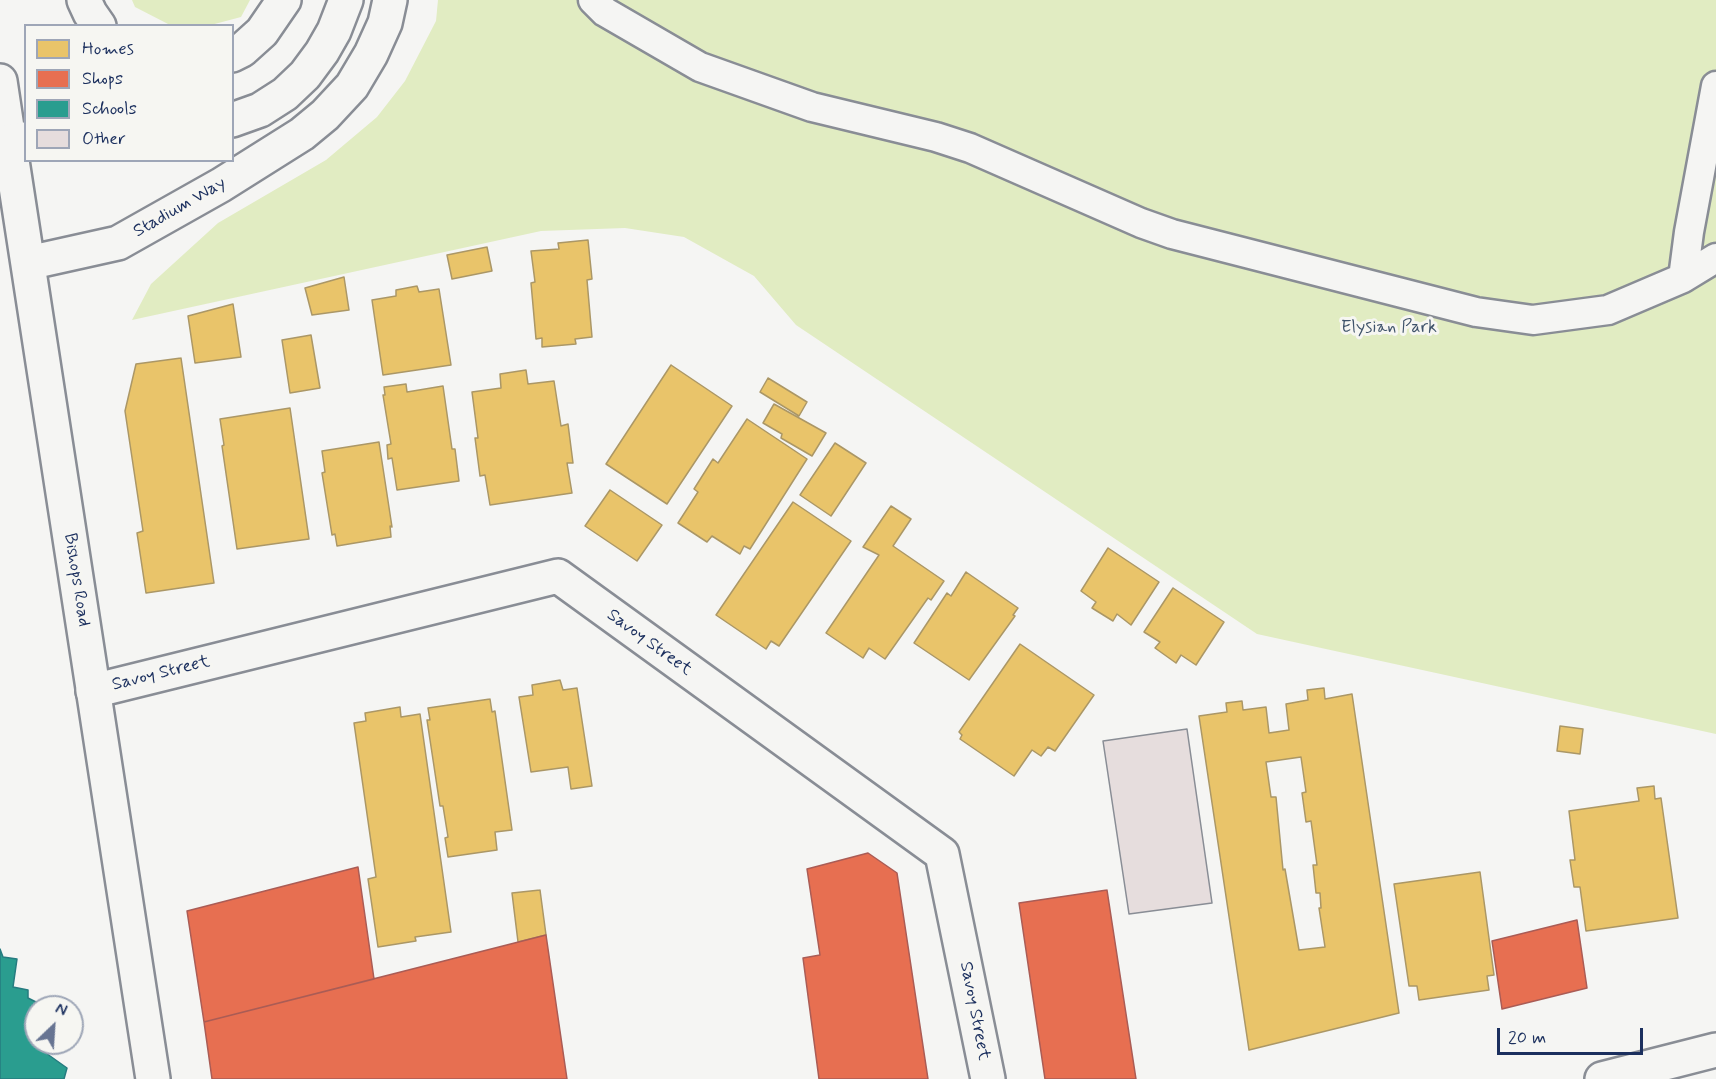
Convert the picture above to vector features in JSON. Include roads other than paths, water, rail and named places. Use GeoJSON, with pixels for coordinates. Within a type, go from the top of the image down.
{"type":"FeatureCollection","features":[{"type":"Feature","properties":{"kind":"main road"},"geometry":{"type":"LineString","coordinates":[[84,0],[98,24]]}},
{"type":"Feature","properties":{"kind":"main road"},"geometry":{"type":"LineString","coordinates":[[234,54],[242,51],[262,32],[284,0]]}},
{"type":"Feature","properties":{"kind":"main road"},"geometry":{"type":"LineString","coordinates":[[234,119],[260,110],[285,94],[305,75],[334,31],[346,0]]}},
{"type":"Feature","properties":{"kind":"main road","name":"Stadium Way"},"geometry":{"type":"LineString","coordinates":[[28,263],[118,243],[221,185],[302,134],[325,115],[352,86],[371,54],[385,22],[390,0]]}},
{"type":"Feature","properties":{"kind":"main road","name":"Bishops Road"},"geometry":{"type":"LineString","coordinates":[[0,81],[17,140],[28,263],[153,1079]]}},
{"type":"Feature","properties":{"kind":"main road","name":"Savoy Street"},"geometry":{"type":"LineString","coordinates":[[93,691],[558,576],[942,854],[988,1079]]}},
{"type":"Feature","properties":{"kind":"main road"},"geometry":{"type":"LineString","coordinates":[[1602,1079],[1716,1050]]}},
{"type":"Feature","properties":{"kind":"lane"},"geometry":{"type":"LineString","coordinates":[[593,0],[605,12],[700,67],[812,107],[936,137],[970,148],[1141,223],[1172,234],[1476,312],[1533,320],[1608,310],[1683,278],[1716,258]]}},
{"type":"Feature","properties":{"kind":"lane"},"geometry":{"type":"LineString","coordinates":[[1683,278],[1689,232],[1716,86]]}},
{"type":"Feature","properties":{"kind":"park label","name":"Elysian Park"},"geometry":{"type":"Point","coordinates":[1389,328]}}]}
